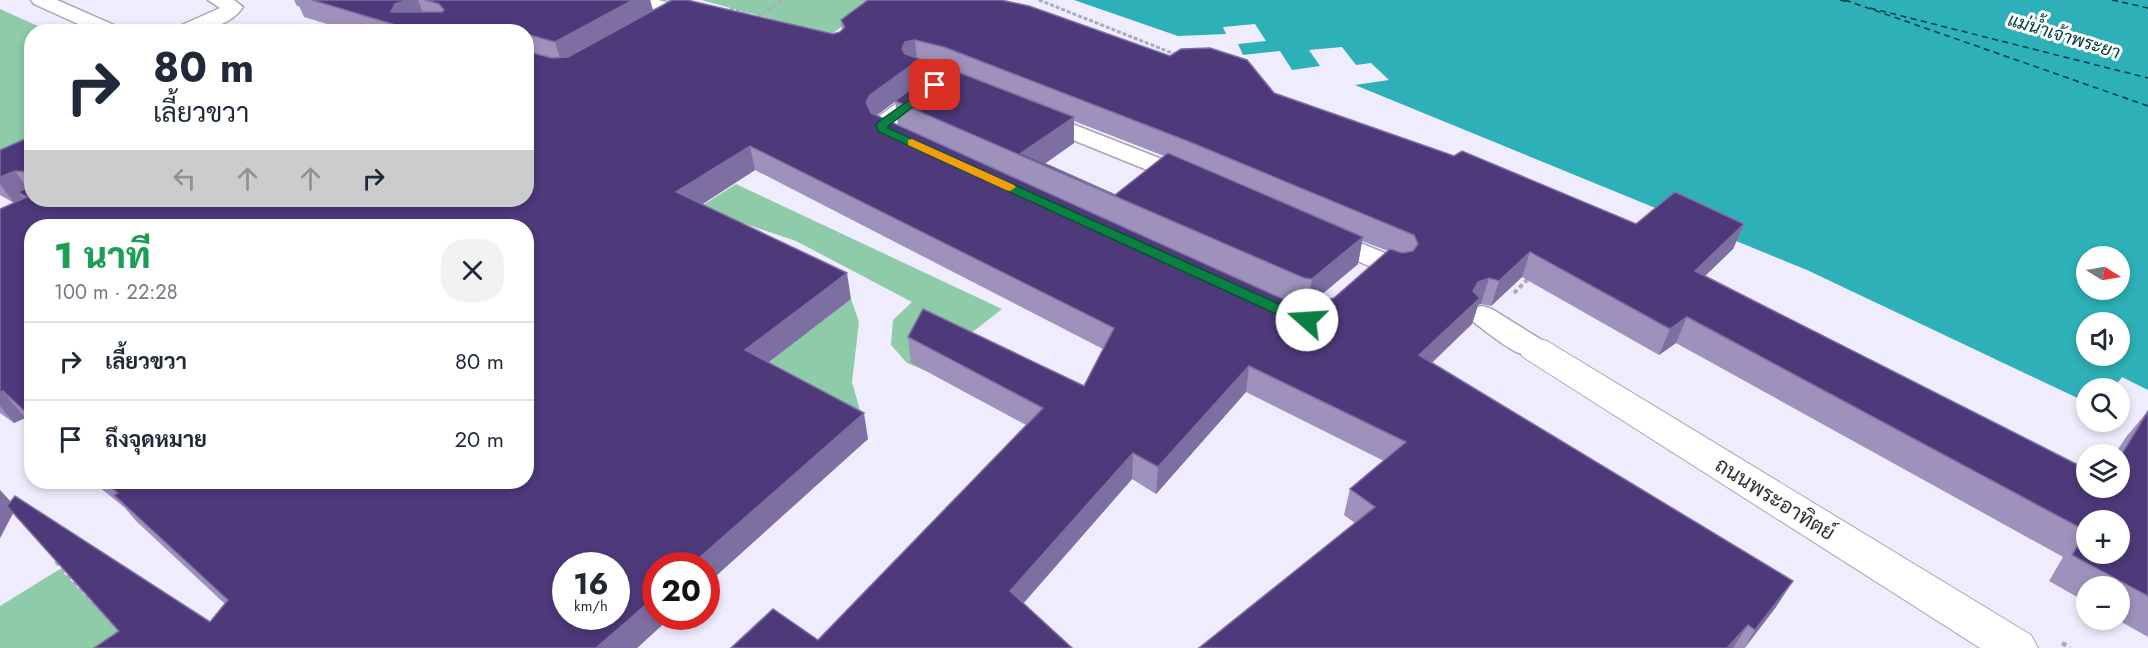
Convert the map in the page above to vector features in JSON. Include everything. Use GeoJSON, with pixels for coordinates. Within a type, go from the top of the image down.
{"type":"FeatureCollection","features":[{"type":"Feature","properties":{"kind":"street","name":"ถนนพระอาทิตย์"},"geometry":{"type":"LineString","coordinates":[[1535,349],[2016,648]]}},
{"type":"Feature","properties":{"kind":"lane"},"geometry":{"type":"LineString","coordinates":[[41,0],[96,24]]}},
{"type":"Feature","properties":{"kind":"lane"},"geometry":{"type":"LineString","coordinates":[[201,24],[229,12],[233,7],[218,0]]}},
{"type":"Feature","properties":{"kind":"lane"},"geometry":{"type":"LineString","coordinates":[[632,0],[678,11],[719,14]]}},
{"type":"Feature","properties":{"kind":"lane"},"geometry":{"type":"LineString","coordinates":[[657,23],[678,11]]}},
{"type":"Feature","properties":{"kind":"lane"},"geometry":{"type":"LineString","coordinates":[[933,76],[935,85],[882,125],[883,130],[933,152]]}},
{"type":"Feature","properties":{"kind":"lane"},"geometry":{"type":"LineString","coordinates":[[1017,109],[1210,187]]}},
{"type":"Feature","properties":{"kind":"lane"},"geometry":{"type":"LineString","coordinates":[[1306,228],[1381,269]]}},
{"type":"Feature","properties":{"kind":"lane"},"geometry":{"type":"LineString","coordinates":[[1482,315],[1535,349]]}},
{"type":"Feature","properties":{"kind":"path"},"geometry":{"type":"LineString","coordinates":[[758,17],[783,0]]}},
{"type":"Feature","properties":{"kind":"path"},"geometry":{"type":"LineString","coordinates":[[862,0],[875,3],[866,10]]}},
{"type":"Feature","properties":{"kind":"path"},"geometry":{"type":"LineString","coordinates":[[1039,0],[1181,56]]}},
{"type":"Feature","properties":{"kind":"path"},"geometry":{"type":"LineString","coordinates":[[719,14],[769,20]]}},
{"type":"Feature","properties":{"kind":"path"},"geometry":{"type":"LineString","coordinates":[[1512,294],[1536,271]]}},
{"type":"Feature","properties":{"kind":"path"},"geometry":{"type":"LineString","coordinates":[[56,561],[125,639]]}},
{"type":"Feature","properties":{"kind":"green space"},"geometry":{"type":"Polygon","coordinates":[[[701,0],[875,0],[831,35],[701,0]]]}},
{"type":"Feature","properties":{"kind":"green space"},"geometry":{"type":"Polygon","coordinates":[[[0,9],[33,24],[24,24],[24,163],[0,174],[0,9]]]}},
{"type":"Feature","properties":{"kind":"green space"},"geometry":{"type":"Polygon","coordinates":[[[736,184],[1002,309],[924,370],[907,363],[891,345],[893,320],[912,302],[796,241],[743,223],[702,235],[656,235],[736,184]]]}},
{"type":"Feature","properties":{"kind":"green space"},"geometry":{"type":"Polygon","coordinates":[[[851,299],[859,322],[852,382],[868,439],[752,375],[851,299]]]}},
{"type":"Feature","properties":{"kind":"green space"},"geometry":{"type":"Polygon","coordinates":[[[60,569],[136,648],[0,648],[0,606],[60,569]]]}},
{"type":"Feature","properties":{"kind":"water","name":"แม่น้ำเจ้าพระยา"},"geometry":{"type":"Polygon","coordinates":[[[1074,0],[2148,0],[2148,390],[2130,381],[2130,378],[2076,378],[2076,397],[1807,270],[1355,85],[1389,80],[1371,63],[1356,65],[1342,47],[1309,50],[1320,66],[1292,70],[1280,51],[1243,55],[1238,44],[1266,41],[1255,24],[1223,27],[1226,34],[1178,36],[1074,0]]]}},
{"type":"Feature","properties":{"kind":"building"},"geometry":{"type":"Polygon","coordinates":[[[312,0],[409,0],[395,4],[391,12],[442,12],[444,10],[439,4],[425,0],[633,0],[555,42],[534,36],[534,24],[392,24],[312,0]]]}},
{"type":"Feature","properties":{"kind":"building"},"geometry":{"type":"Polygon","coordinates":[[[672,0],[687,0],[833,34],[845,27],[841,20],[868,0],[1001,0],[1029,6],[1170,56],[1181,49],[1210,48],[1247,60],[1274,93],[1454,156],[1462,151],[1636,224],[1675,192],[1744,224],[1695,271],[2076,464],[2076,498],[2130,498],[2130,444],[2128,444],[2148,411],[2148,596],[2130,586],[2130,576],[2111,576],[2089,564],[2130,564],[2130,510],[2076,510],[2076,526],[1687,317],[1670,329],[1530,252],[1499,281],[1489,278],[1478,282],[1473,291],[1480,298],[1419,355],[1793,581],[1755,630],[1748,625],[1727,648],[1199,648],[1375,507],[1350,489],[1406,442],[1249,366],[1158,467],[1133,453],[1010,591],[1072,648],[731,648],[773,609],[818,640],[1043,408],[908,337],[923,309],[1084,386],[1114,328],[750,146],[676,192],[847,273],[745,350],[864,413],[706,552],[642,552],[642,608],[630,619],[630,552],[552,552],[552,630],[617,630],[596,648],[94,648],[119,631],[7,506],[15,496],[210,622],[228,600],[114,495],[118,493],[113,489],[534,489],[534,219],[24,219],[24,411],[3,391],[0,393],[0,209],[24,198],[24,207],[534,207],[534,53],[552,58],[568,57],[672,0]],[[915,40],[905,42],[902,49],[905,54],[920,59],[870,95],[866,102],[871,113],[1285,300],[1311,305],[1334,298],[1390,249],[1402,253],[1413,251],[1418,244],[1414,235],[1190,142],[944,47],[915,40]]]}},
{"type":"Feature","properties":{"kind":"building"},"geometry":{"type":"Polygon","coordinates":[[[942,66],[1074,117],[1021,153],[1115,195],[1168,153],[1363,237],[1312,279],[1304,278],[895,101],[942,66]]]}},
{"type":"Feature","properties":{"kind":"building"},"geometry":{"type":"Polygon","coordinates":[[[24,140],[24,172],[15,171],[0,177],[0,150],[24,140]]]}},
{"type":"Feature","properties":{"kind":"ferry route"},"geometry":{"type":"LineString","coordinates":[[1840,0],[1848,2]]}},
{"type":"Feature","properties":{"kind":"ferry route"},"geometry":{"type":"LineString","coordinates":[[1845,0],[2148,106]]}},
{"type":"Feature","properties":{"kind":"ferry route"},"geometry":{"type":"LineString","coordinates":[[2112,0],[2148,8]]}},
{"type":"Feature","properties":{"kind":"ferry route"},"geometry":{"type":"LineString","coordinates":[[1870,8],[2148,78]]}},
{"type":"Feature","properties":{"kind":"slow traffic"},"geometry":{"type":"LineString","coordinates":[[912,143],[1010,187]]}},
{"type":"Feature","properties":{"kind":"route"},"geometry":{"type":"LineString","coordinates":[[935,85],[882,125],[883,130],[1292,316],[1307,320]]}}]}
